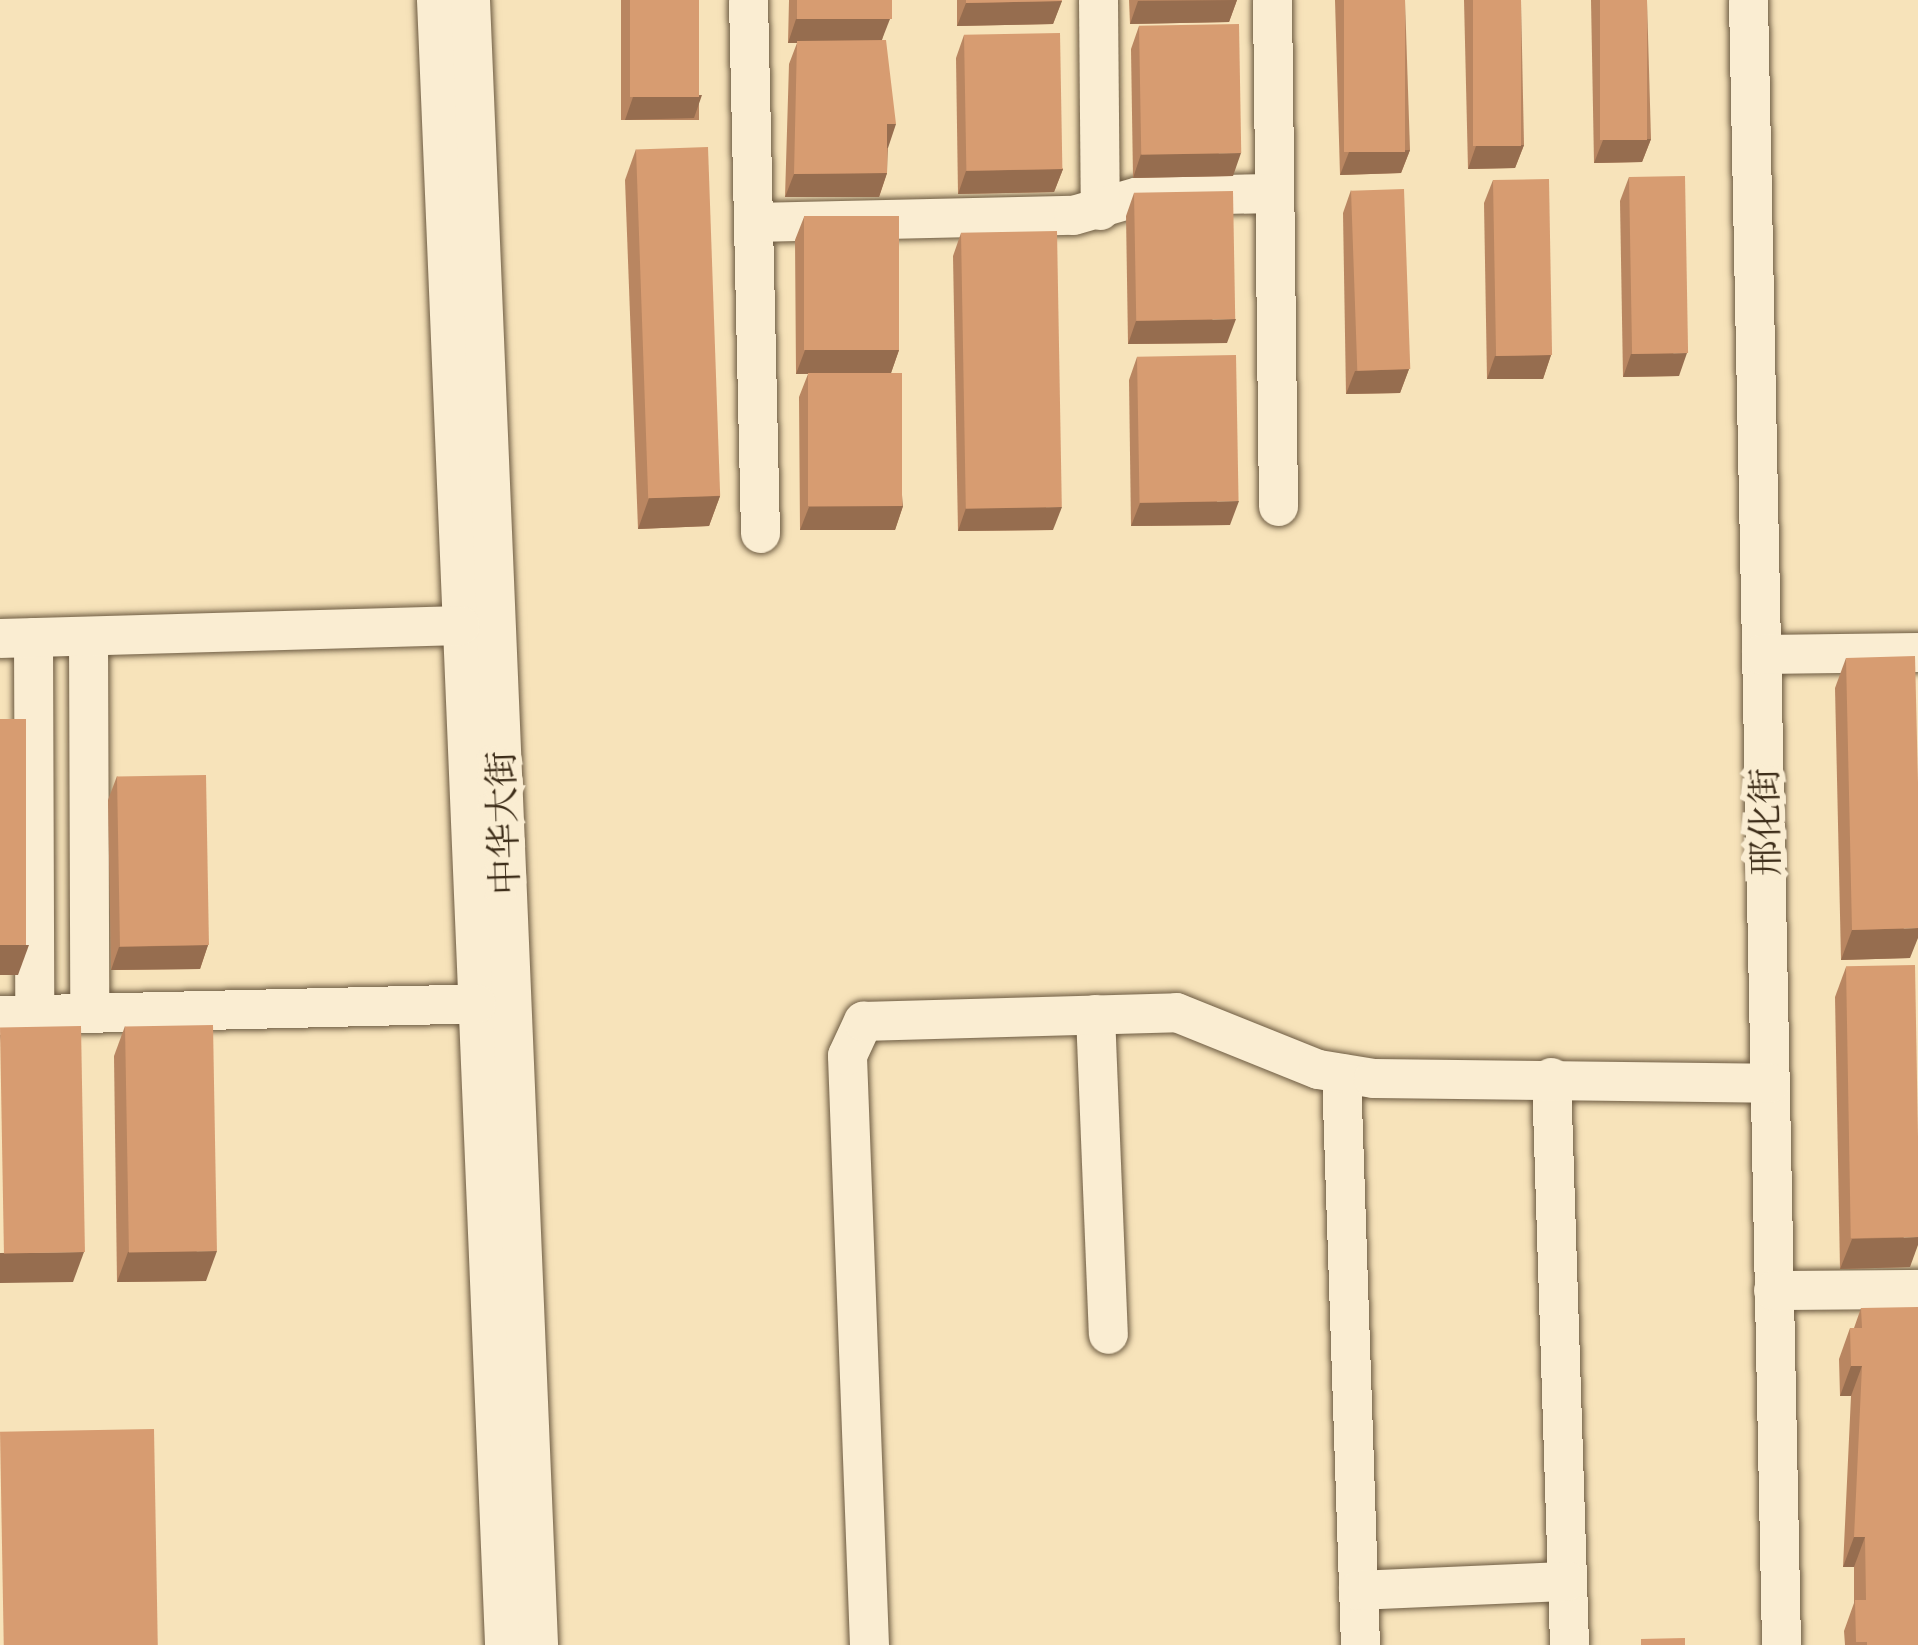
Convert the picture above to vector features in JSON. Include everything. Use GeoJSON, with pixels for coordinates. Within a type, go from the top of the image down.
{"type":"FeatureCollection","features":[{"type":"Feature","properties":{"kind":"street","name":"中华大街"},"geometry":{"type":"LineString","coordinates":[[436,0],[504,1645]]}},
{"type":"Feature","properties":{"kind":"street","name":"中华大街"},"geometry":{"type":"LineString","coordinates":[[470,0],[538,1645]]}},
{"type":"Feature","properties":{"kind":"street"},"geometry":{"type":"LineString","coordinates":[[748,0],[760,533]]}},
{"type":"Feature","properties":{"kind":"street"},"geometry":{"type":"LineString","coordinates":[[1098,0],[1100,210]]}},
{"type":"Feature","properties":{"kind":"street"},"geometry":{"type":"LineString","coordinates":[[1272,0],[1278,506]]}},
{"type":"Feature","properties":{"kind":"street","name":"邢化街"},"geometry":{"type":"LineString","coordinates":[[1748,0],[1781,1645]]}},
{"type":"Feature","properties":{"kind":"street"},"geometry":{"type":"LineString","coordinates":[[753,222],[1100,210],[1138,196],[1274,193]]}},
{"type":"Feature","properties":{"kind":"street"},"geometry":{"type":"LineString","coordinates":[[460,625],[16,637],[17,1014],[476,1003]]}},
{"type":"Feature","properties":{"kind":"street"},"geometry":{"type":"LineString","coordinates":[[88,635],[89,1012]]}},
{"type":"Feature","properties":{"kind":"street"},"geometry":{"type":"LineString","coordinates":[[1761,654],[1918,652]]}},
{"type":"Feature","properties":{"kind":"street"},"geometry":{"type":"LineString","coordinates":[[868,1645],[850,1035],[863,1022],[1096,1014],[1221,1022],[1340,1073],[1770,1083]]}},
{"type":"Feature","properties":{"kind":"street"},"geometry":{"type":"LineString","coordinates":[[1096,1014],[1108,1334]]}},
{"type":"Feature","properties":{"kind":"street"},"geometry":{"type":"LineString","coordinates":[[1340,1073],[1360,1645]]}},
{"type":"Feature","properties":{"kind":"street"},"geometry":{"type":"LineString","coordinates":[[1552,1077],[1569,1645]]}},
{"type":"Feature","properties":{"kind":"street"},"geometry":{"type":"LineString","coordinates":[[1773,1290],[1918,1289]]}},
{"type":"Feature","properties":{"kind":"street"},"geometry":{"type":"LineString","coordinates":[[1358,1590],[1567,1581]]}},
{"type":"Feature","properties":{"kind":"building"},"geometry":{"type":"Polygon","coordinates":[[[630,0],[699,0],[699,97],[630,97],[630,0]]]}},
{"type":"Feature","properties":{"kind":"building"},"geometry":{"type":"Polygon","coordinates":[[[797,0],[892,0],[892,19],[797,19],[797,0]]]}},
{"type":"Feature","properties":{"kind":"building"},"geometry":{"type":"Polygon","coordinates":[[[1062,0],[1062,1],[966,3],[1062,0]]]}},
{"type":"Feature","properties":{"kind":"building"},"geometry":{"type":"Polygon","coordinates":[[[1344,0],[1405,0],[1405,152],[1344,152],[1344,0]]]}},
{"type":"Feature","properties":{"kind":"building"},"geometry":{"type":"Polygon","coordinates":[[[1473,0],[1521,0],[1521,146],[1473,146],[1473,0]]]}},
{"type":"Feature","properties":{"kind":"building"},"geometry":{"type":"Polygon","coordinates":[[[1600,0],[1647,0],[1647,140],[1600,140],[1600,0]]]}},
{"type":"Feature","properties":{"kind":"building"},"geometry":{"type":"Polygon","coordinates":[[[1239,24],[1241,153],[1141,155],[1139,26],[1239,24]]]}},
{"type":"Feature","properties":{"kind":"building"},"geometry":{"type":"Polygon","coordinates":[[[1060,33],[1062,169],[966,171],[964,35],[1060,33]]]}},
{"type":"Feature","properties":{"kind":"building"},"geometry":{"type":"Polygon","coordinates":[[[886,40],[896,124],[887,124],[887,173],[794,174],[797,41],[886,40]]]}},
{"type":"Feature","properties":{"kind":"building"},"geometry":{"type":"Polygon","coordinates":[[[708,147],[720,496],[648,498],[636,150],[708,147]]]}},
{"type":"Feature","properties":{"kind":"building"},"geometry":{"type":"Polygon","coordinates":[[[1685,176],[1688,353],[1632,354],[1629,177],[1685,176]]]}},
{"type":"Feature","properties":{"kind":"building"},"geometry":{"type":"Polygon","coordinates":[[[1549,179],[1552,355],[1496,356],[1493,180],[1549,179]]]}},
{"type":"Feature","properties":{"kind":"building"},"geometry":{"type":"Polygon","coordinates":[[[1404,189],[1410,369],[1357,371],[1351,191],[1404,189]]]}},
{"type":"Feature","properties":{"kind":"building"},"geometry":{"type":"Polygon","coordinates":[[[1233,191],[1235,319],[1136,321],[1134,193],[1233,191]]]}},
{"type":"Feature","properties":{"kind":"building"},"geometry":{"type":"Polygon","coordinates":[[[804,216],[899,216],[899,350],[804,350],[804,216]]]}},
{"type":"Feature","properties":{"kind":"building"},"geometry":{"type":"Polygon","coordinates":[[[1057,231],[1062,507],[966,509],[961,233],[1057,231]]]}},
{"type":"Feature","properties":{"kind":"building"},"geometry":{"type":"Polygon","coordinates":[[[1236,355],[1239,501],[1140,503],[1137,357],[1236,355]]]}},
{"type":"Feature","properties":{"kind":"building"},"geometry":{"type":"Polygon","coordinates":[[[808,373],[902,373],[902,506],[808,506],[808,373]]]}},
{"type":"Feature","properties":{"kind":"building"},"geometry":{"type":"Polygon","coordinates":[[[1915,656],[1918,928],[1852,930],[1846,658],[1915,656]]]}},
{"type":"Feature","properties":{"kind":"building"},"geometry":{"type":"Polygon","coordinates":[[[0,719],[26,719],[26,945],[0,945],[0,719]]]}},
{"type":"Feature","properties":{"kind":"building"},"geometry":{"type":"Polygon","coordinates":[[[206,775],[209,945],[120,947],[117,777],[206,775]]]}},
{"type":"Feature","properties":{"kind":"building"},"geometry":{"type":"Polygon","coordinates":[[[1915,965],[1918,1237],[1851,1238],[1846,966],[1915,965]]]}},
{"type":"Feature","properties":{"kind":"building"},"geometry":{"type":"Polygon","coordinates":[[[213,1025],[217,1251],[129,1253],[125,1027],[213,1025]]]}},
{"type":"Feature","properties":{"kind":"building"},"geometry":{"type":"Polygon","coordinates":[[[81,1026],[85,1252],[4,1253],[0,1027],[81,1026]]]}},
{"type":"Feature","properties":{"kind":"building"},"geometry":{"type":"Polygon","coordinates":[[[1918,1307],[1918,1645],[1867,1645],[1856,1642],[1855,1600],[1866,1600],[1865,1537],[1854,1537],[1862,1366],[1851,1366],[1850,1328],[1862,1328],[1861,1308],[1918,1307]]]}},
{"type":"Feature","properties":{"kind":"building"},"geometry":{"type":"Polygon","coordinates":[[[154,1429],[158,1645],[4,1645],[0,1432],[154,1429]]]}},
{"type":"Feature","properties":{"kind":"building"},"geometry":{"type":"Polygon","coordinates":[[[1685,1638],[1685,1645],[1641,1645],[1641,1639],[1685,1638]]]}}]}
